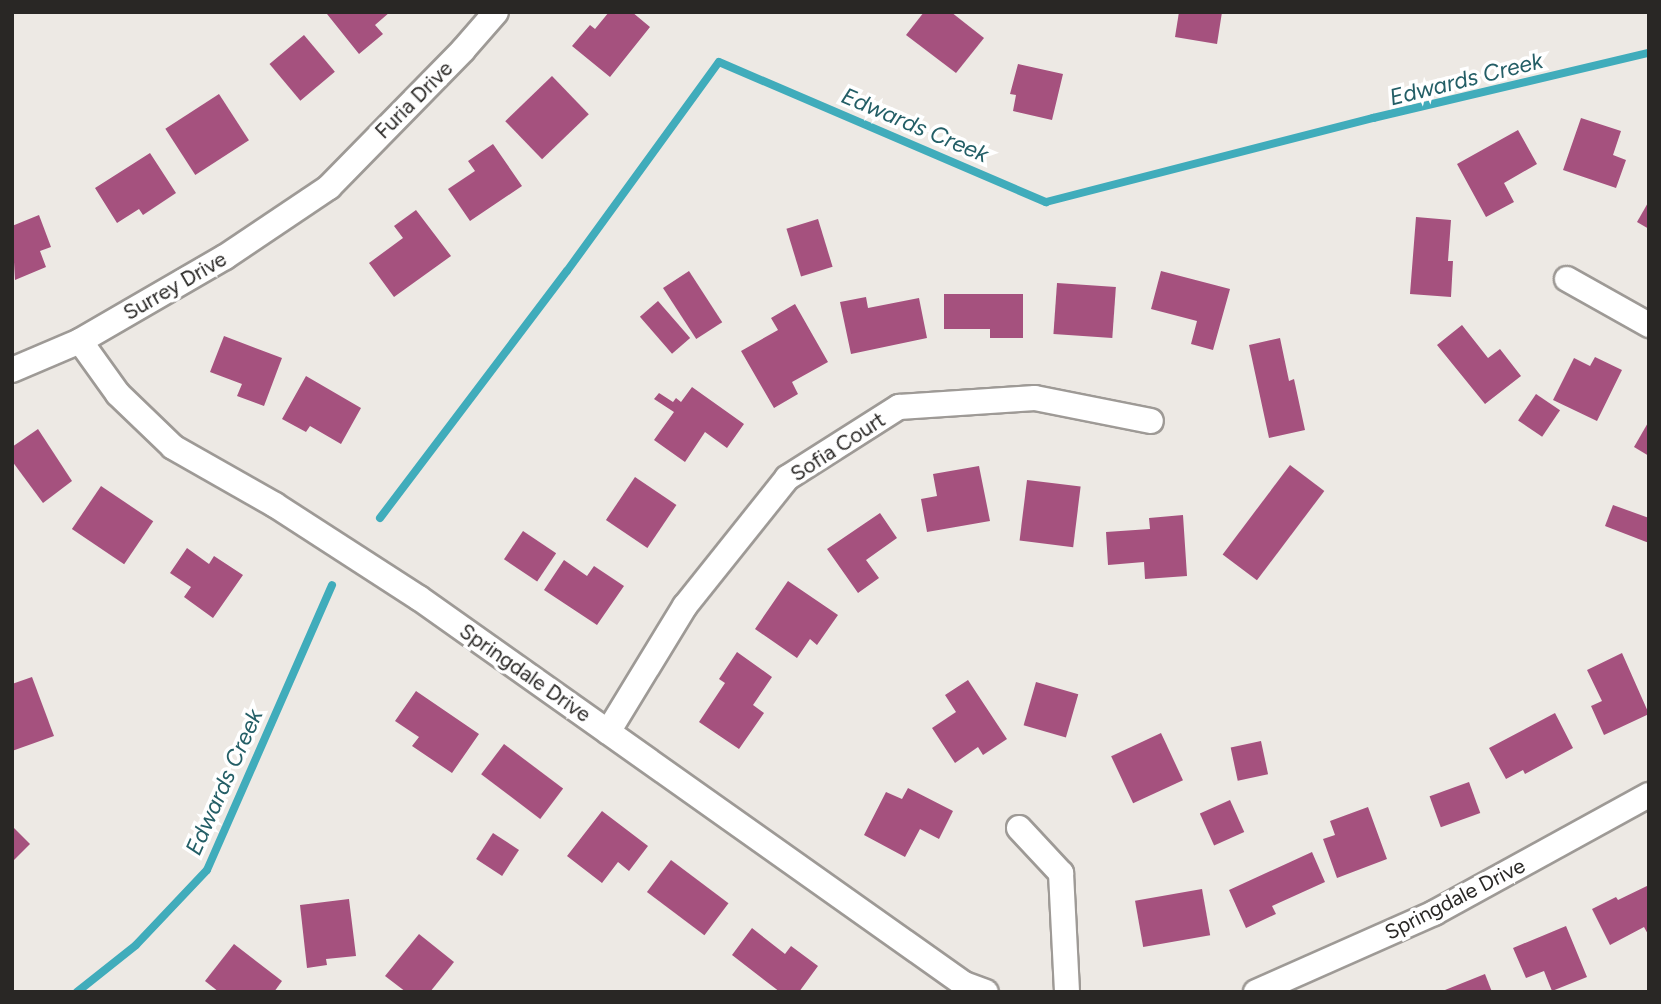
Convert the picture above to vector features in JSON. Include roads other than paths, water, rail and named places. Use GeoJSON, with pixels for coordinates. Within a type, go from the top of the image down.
{"type":"FeatureCollection","features":[{"type":"Feature","properties":{"kind":"street","name":"Furia Drive"},"geometry":{"type":"LineString","coordinates":[[329,187],[463,50],[496,12]]}},
{"type":"Feature","properties":{"kind":"street","name":"Surrey Drive"},"geometry":{"type":"LineString","coordinates":[[12,370],[80,341],[225,257],[329,187]]}},
{"type":"Feature","properties":{"kind":"street"},"geometry":{"type":"LineString","coordinates":[[1567,279],[1649,325]]}},
{"type":"Feature","properties":{"kind":"street","name":"Springdale Drive"},"geometry":{"type":"LineString","coordinates":[[80,341],[118,394],[173,447],[275,505],[419,598],[964,984],[986,992]]}},
{"type":"Feature","properties":{"kind":"street","name":"Sofia Court"},"geometry":{"type":"LineString","coordinates":[[608,732],[685,606],[787,478],[899,407],[1035,398],[1151,421]]}},
{"type":"Feature","properties":{"kind":"street","name":"Springdale Drive"},"geometry":{"type":"LineString","coordinates":[[1256,992],[1434,913],[1649,795]]}},
{"type":"Feature","properties":{"kind":"street"},"geometry":{"type":"LineString","coordinates":[[1019,828],[1061,873],[1068,992]]}},
{"type":"Feature","properties":{"kind":"waterway","name":"Edwards Creek"},"geometry":{"type":"LineString","coordinates":[[380,518],[567,271],[719,62],[1046,202],[1373,118],[1649,53]]}},
{"type":"Feature","properties":{"kind":"waterway","name":"Edwards Creek"},"geometry":{"type":"LineString","coordinates":[[77,992],[136,945],[207,870],[332,585]]}}]}
